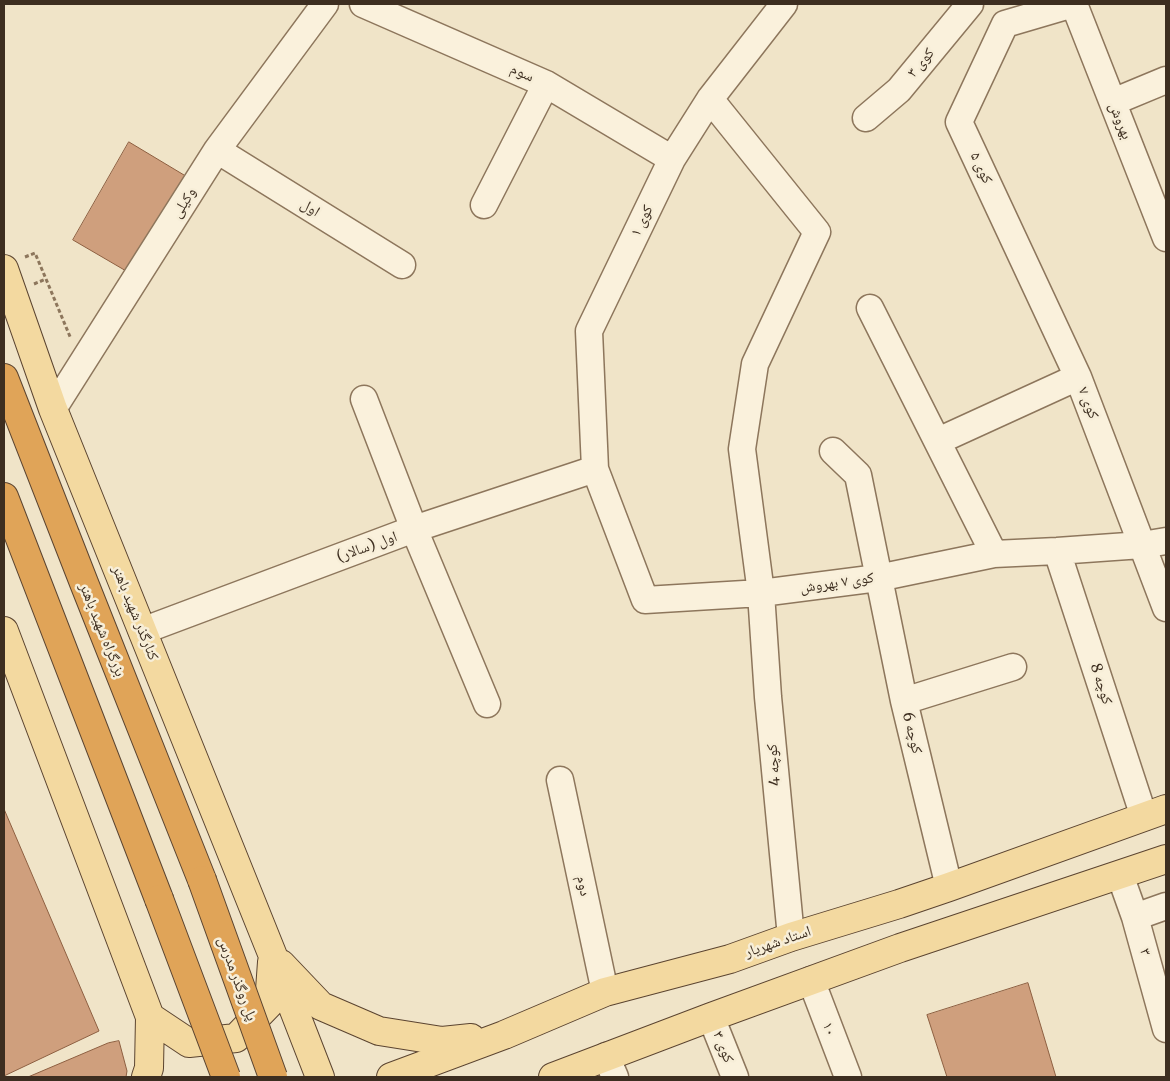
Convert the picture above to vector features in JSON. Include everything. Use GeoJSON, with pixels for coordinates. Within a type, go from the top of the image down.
{"type":"FeatureCollection","features":[{"type":"Feature","properties":{"kind":"highway","name":"بزرگراه شهید باهنر"},"geometry":{"type":"LineString","coordinates":[[4,378],[202,880]]}},
{"type":"Feature","properties":{"kind":"highway"},"geometry":{"type":"LineString","coordinates":[[4,497],[226,1077]]}},
{"type":"Feature","properties":{"kind":"highway","name":"پل روگذر مدرس"},"geometry":{"type":"LineString","coordinates":[[202,880],[273,1077]]}},
{"type":"Feature","properties":{"kind":"main road","name":"کنارگذر شهید باهنر"},"geometry":{"type":"LineString","coordinates":[[8,281],[53,409],[320,1077]]}},
{"type":"Feature","properties":{"kind":"main road"},"geometry":{"type":"LineString","coordinates":[[4,631],[150,1017],[149,1068],[146,1077]]}},
{"type":"Feature","properties":{"kind":"main road","name":"استاد شهریار"},"geometry":{"type":"LineString","coordinates":[[391,1077],[504,1035],[605,992],[730,960],[791,937],[949,887],[1155,813]]}},
{"type":"Feature","properties":{"kind":"main road"},"geometry":{"type":"LineString","coordinates":[[553,1077],[610,1067],[711,1017],[906,946],[1166,859]]}},
{"type":"Feature","properties":{"kind":"main road"},"geometry":{"type":"LineString","coordinates":[[150,1017],[189,1043],[236,1038],[269,1004],[273,956]]}},
{"type":"Feature","properties":{"kind":"main road"},"geometry":{"type":"LineString","coordinates":[[273,956],[321,1006],[379,1031],[442,1041],[504,1035]]}},
{"type":"Feature","properties":{"kind":"street","name":"وکیلی"},"geometry":{"type":"LineString","coordinates":[[53,409],[217,150],[325,4]]}},
{"type":"Feature","properties":{"kind":"street","name":"سوم"},"geometry":{"type":"LineString","coordinates":[[363,4],[546,84],[672,159]]}},
{"type":"Feature","properties":{"kind":"street","name":"کوی ۱"},"geometry":{"type":"LineString","coordinates":[[594,469],[589,331],[672,159],[710,99],[784,4]]}},
{"type":"Feature","properties":{"kind":"street","name":"کوی ۳"},"geometry":{"type":"LineString","coordinates":[[866,118],[899,90],[970,4]]}},
{"type":"Feature","properties":{"kind":"street","name":"بهروش"},"geometry":{"type":"LineString","coordinates":[[1073,4],[1166,238]]}},
{"type":"Feature","properties":{"kind":"street","name":"کوی ۵"},"geometry":{"type":"LineString","coordinates":[[1073,4],[1005,24],[959,122],[1078,377]]}},
{"type":"Feature","properties":{"kind":"street"},"geometry":{"type":"LineString","coordinates":[[1113,102],[1166,80]]}},
{"type":"Feature","properties":{"kind":"street"},"geometry":{"type":"LineString","coordinates":[[484,206],[546,84]]}},
{"type":"Feature","properties":{"kind":"street","name":"کوچه 4"},"geometry":{"type":"LineString","coordinates":[[710,99],[817,232],[755,364],[742,449],[761,593],[768,697],[791,937]]}},
{"type":"Feature","properties":{"kind":"street","name":"اول"},"geometry":{"type":"LineString","coordinates":[[217,150],[402,265]]}},
{"type":"Feature","properties":{"kind":"street"},"geometry":{"type":"LineString","coordinates":[[870,308],[994,554]]}},
{"type":"Feature","properties":{"kind":"street","name":"کوی ۷"},"geometry":{"type":"LineString","coordinates":[[938,441],[1078,377],[1154,543],[1166,608]]}},
{"type":"Feature","properties":{"kind":"street"},"geometry":{"type":"LineString","coordinates":[[364,399],[414,529],[487,704]]}},
{"type":"Feature","properties":{"kind":"street","name":"کوچه 6"},"geometry":{"type":"LineString","coordinates":[[833,451],[858,475],[904,701],[949,887]]}},
{"type":"Feature","properties":{"kind":"street","name":"کوی ۷ بهروش"},"geometry":{"type":"LineString","coordinates":[[594,469],[645,600],[761,593],[878,578],[994,554],[1154,543]]}},
{"type":"Feature","properties":{"kind":"street","name":"اول (سالار)"},"geometry":{"type":"LineString","coordinates":[[142,631],[414,529],[594,469]]}},
{"type":"Feature","properties":{"kind":"street","name":"کوچه 8"},"geometry":{"type":"LineString","coordinates":[[1057,551],[1155,813]]}},
{"type":"Feature","properties":{"kind":"street"},"geometry":{"type":"LineString","coordinates":[[904,701],[1013,667]]}},
{"type":"Feature","properties":{"kind":"street","name":"دوم"},"geometry":{"type":"LineString","coordinates":[[560,780],[605,992]]}},
{"type":"Feature","properties":{"kind":"street","name":"۳"},"geometry":{"type":"LineString","coordinates":[[1120,875],[1135,917],[1166,1029]]}},
{"type":"Feature","properties":{"kind":"street"},"geometry":{"type":"LineString","coordinates":[[1135,917],[1166,906]]}},
{"type":"Feature","properties":{"kind":"street","name":"۱۰"},"geometry":{"type":"LineString","coordinates":[[811,980],[848,1077]]}},
{"type":"Feature","properties":{"kind":"street","name":"کوی ۳"},"geometry":{"type":"LineString","coordinates":[[711,1017],[735,1077]]}},
{"type":"Feature","properties":{"kind":"path"},"geometry":{"type":"LineString","coordinates":[[35,253],[81,365]]}},
{"type":"Feature","properties":{"kind":"path"},"geometry":{"type":"LineString","coordinates":[[8,281],[46,278]]}},
{"type":"Feature","properties":{"kind":"building"},"geometry":{"type":"Polygon","coordinates":[[[129,142],[189,178],[133,275],[73,240],[129,142]]]}},
{"type":"Feature","properties":{"kind":"building"},"geometry":{"type":"Polygon","coordinates":[[[4,809],[99,1031],[4,1076],[4,809]]]}},
{"type":"Feature","properties":{"kind":"building"},"geometry":{"type":"Polygon","coordinates":[[[1028,983],[1056,1077],[947,1077],[927,1015],[1028,983]]]}},
{"type":"Feature","properties":{"kind":"building"},"geometry":{"type":"Polygon","coordinates":[[[119,1041],[127,1071],[126,1077],[28,1077],[108,1043],[119,1041]]]}}]}
